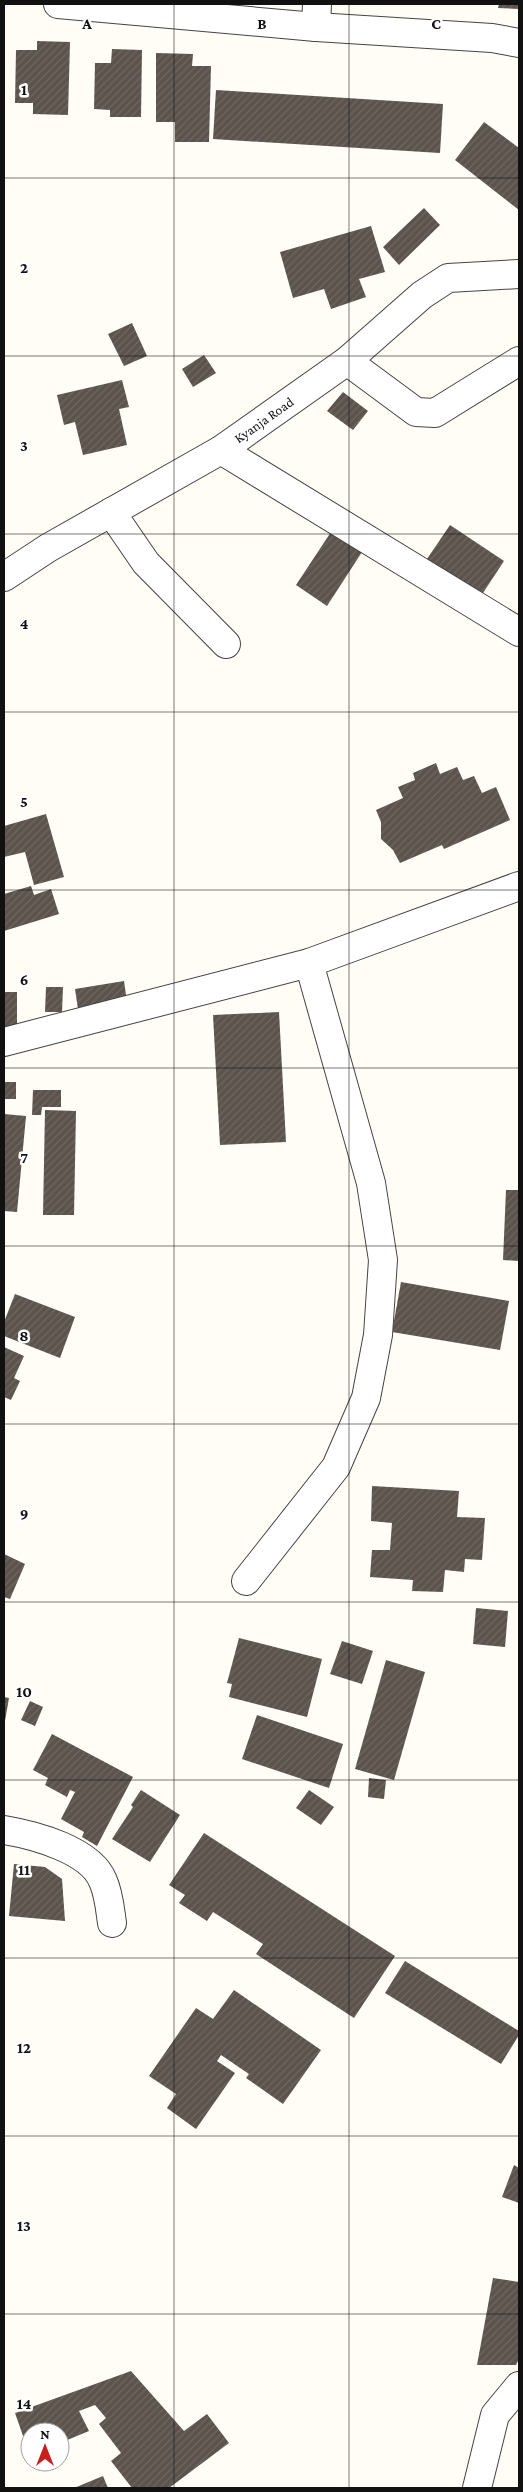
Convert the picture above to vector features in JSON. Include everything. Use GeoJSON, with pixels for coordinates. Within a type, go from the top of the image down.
{"type":"FeatureCollection","features":[{"type":"Feature","properties":{"kind":"street"},"geometry":{"type":"LineString","coordinates":[[58,4],[317,15],[519,43]]}},
{"type":"Feature","properties":{"kind":"street","name":"Kyanja Road"},"geometry":{"type":"LineString","coordinates":[[4,577],[48,548],[220,450],[347,362],[422,295],[448,278],[519,274]]}},
{"type":"Feature","properties":{"kind":"street"},"geometry":{"type":"LineString","coordinates":[[347,362],[416,412],[435,413],[519,361]]}},
{"type":"Feature","properties":{"kind":"street"},"geometry":{"type":"LineString","coordinates":[[220,450],[519,632]]}},
{"type":"Feature","properties":{"kind":"street"},"geometry":{"type":"LineString","coordinates":[[111,512],[146,563],[226,644]]}},
{"type":"Feature","properties":{"kind":"street"},"geometry":{"type":"LineString","coordinates":[[4,1042],[309,963],[519,886]]}},
{"type":"Feature","properties":{"kind":"street"},"geometry":{"type":"LineString","coordinates":[[246,1581],[336,1467],[366,1398],[378,1335],[383,1260],[371,1183],[309,963]]}},
{"type":"Feature","properties":{"kind":"street"},"geometry":{"type":"LineString","coordinates":[[4,1830],[31,1835],[82,1856],[103,1880],[112,1923]]}},
{"type":"Feature","properties":{"kind":"street"},"geometry":{"type":"LineString","coordinates":[[477,2488],[495,2415],[519,2386]]}},
{"type":"Feature","properties":{"kind":"building"},"geometry":{"type":"Polygon","coordinates":[[[499,4],[519,4],[519,9],[498,8],[499,4]]]}},
{"type":"Feature","properties":{"kind":"building"},"geometry":{"type":"Polygon","coordinates":[[[37,41],[70,42],[68,115],[33,114],[33,103],[15,103],[16,50],[37,50],[37,41]]]}},
{"type":"Feature","properties":{"kind":"building"},"geometry":{"type":"Polygon","coordinates":[[[112,49],[142,50],[141,117],[110,117],[110,110],[94,109],[95,63],[111,63],[112,49]]]}},
{"type":"Feature","properties":{"kind":"building"},"geometry":{"type":"Polygon","coordinates":[[[156,53],[193,54],[192,66],[211,66],[209,142],[175,142],[175,122],[156,122],[156,53]]]}},
{"type":"Feature","properties":{"kind":"building"},"geometry":{"type":"Polygon","coordinates":[[[216,90],[443,104],[440,153],[213,139],[216,90]]]}},
{"type":"Feature","properties":{"kind":"building"},"geometry":{"type":"Polygon","coordinates":[[[484,122],[519,148],[519,210],[455,160],[484,122]]]}},
{"type":"Feature","properties":{"kind":"building"},"geometry":{"type":"Polygon","coordinates":[[[424,208],[440,225],[399,265],[383,247],[424,208]]]}},
{"type":"Feature","properties":{"kind":"building"},"geometry":{"type":"Polygon","coordinates":[[[371,226],[385,272],[359,279],[366,297],[331,309],[324,289],[293,298],[280,252],[371,226]]]}},
{"type":"Feature","properties":{"kind":"building"},"geometry":{"type":"Polygon","coordinates":[[[132,323],[147,356],[124,366],[108,334],[132,323]]]}},
{"type":"Feature","properties":{"kind":"building"},"geometry":{"type":"Polygon","coordinates":[[[204,355],[216,373],[193,387],[182,369],[204,355]]]}},
{"type":"Feature","properties":{"kind":"building"},"geometry":{"type":"Polygon","coordinates":[[[122,380],[129,407],[119,409],[127,445],[83,455],[75,422],[64,425],[57,395],[122,380]]]}},
{"type":"Feature","properties":{"kind":"building"},"geometry":{"type":"Polygon","coordinates":[[[343,392],[368,411],[353,430],[327,411],[343,392]]]}},
{"type":"Feature","properties":{"kind":"building"},"geometry":{"type":"Polygon","coordinates":[[[450,525],[504,561],[481,596],[427,559],[450,525]]]}},
{"type":"Feature","properties":{"kind":"building"},"geometry":{"type":"Polygon","coordinates":[[[331,532],[362,552],[327,606],[296,585],[331,532]]]}},
{"type":"Feature","properties":{"kind":"building"},"geometry":{"type":"Polygon","coordinates":[[[436,763],[440,774],[457,767],[463,780],[474,776],[482,793],[496,787],[510,820],[444,849],[442,845],[400,863],[393,850],[381,839],[381,822],[376,810],[403,798],[398,787],[415,780],[413,773],[436,763]]]}},
{"type":"Feature","properties":{"kind":"building"},"geometry":{"type":"Polygon","coordinates":[[[46,814],[64,877],[34,885],[25,852],[4,857],[4,826],[46,814]]]}},
{"type":"Feature","properties":{"kind":"building"},"geometry":{"type":"Polygon","coordinates":[[[31,886],[34,895],[51,889],[59,914],[4,931],[4,894],[31,886]]]}},
{"type":"Feature","properties":{"kind":"building"},"geometry":{"type":"Polygon","coordinates":[[[124,981],[127,1002],[78,1009],[75,989],[124,981]]]}},
{"type":"Feature","properties":{"kind":"building"},"geometry":{"type":"Polygon","coordinates":[[[46,987],[63,987],[62,1012],[45,1012],[46,987]]]}},
{"type":"Feature","properties":{"kind":"building"},"geometry":{"type":"Polygon","coordinates":[[[4,992],[17,992],[17,1027],[4,1027],[4,992]]]}},
{"type":"Feature","properties":{"kind":"building"},"geometry":{"type":"Polygon","coordinates":[[[279,1012],[286,1142],[220,1145],[213,1015],[279,1012]]]}},
{"type":"Feature","properties":{"kind":"building"},"geometry":{"type":"Polygon","coordinates":[[[4,1082],[16,1082],[16,1099],[4,1099],[4,1082]]]}},
{"type":"Feature","properties":{"kind":"building"},"geometry":{"type":"Polygon","coordinates":[[[33,1090],[61,1090],[61,1107],[42,1107],[41,1115],[32,1115],[33,1090]]]}},
{"type":"Feature","properties":{"kind":"building"},"geometry":{"type":"Polygon","coordinates":[[[45,1110],[76,1111],[74,1215],[43,1215],[45,1110]]]}},
{"type":"Feature","properties":{"kind":"building"},"geometry":{"type":"Polygon","coordinates":[[[4,1114],[26,1116],[17,1212],[4,1211],[4,1114]]]}},
{"type":"Feature","properties":{"kind":"building"},"geometry":{"type":"Polygon","coordinates":[[[506,1190],[519,1190],[519,1261],[503,1260],[506,1190]]]}},
{"type":"Feature","properties":{"kind":"building"},"geometry":{"type":"Polygon","coordinates":[[[401,1282],[509,1301],[500,1350],[392,1332],[401,1282]]]}},
{"type":"Feature","properties":{"kind":"building"},"geometry":{"type":"Polygon","coordinates":[[[15,1294],[75,1317],[60,1358],[4,1336],[4,1322],[15,1294]]]}},
{"type":"Feature","properties":{"kind":"building"},"geometry":{"type":"Polygon","coordinates":[[[4,1347],[24,1356],[14,1378],[20,1381],[11,1400],[4,1397],[4,1347]]]}},
{"type":"Feature","properties":{"kind":"building"},"geometry":{"type":"Polygon","coordinates":[[[372,1486],[459,1491],[457,1517],[485,1518],[482,1560],[465,1559],[464,1572],[445,1570],[443,1592],[412,1591],[413,1580],[370,1577],[372,1550],[390,1550],[392,1523],[371,1521],[372,1486]]]}},
{"type":"Feature","properties":{"kind":"building"},"geometry":{"type":"Polygon","coordinates":[[[4,1554],[25,1564],[10,1599],[4,1597],[4,1554]]]}},
{"type":"Feature","properties":{"kind":"building"},"geometry":{"type":"Polygon","coordinates":[[[476,1608],[508,1611],[505,1647],[473,1644],[476,1608]]]}},
{"type":"Feature","properties":{"kind":"building"},"geometry":{"type":"Polygon","coordinates":[[[239,1638],[322,1659],[307,1717],[229,1697],[232,1684],[227,1683],[239,1638]]]}},
{"type":"Feature","properties":{"kind":"building"},"geometry":{"type":"Polygon","coordinates":[[[342,1641],[373,1651],[362,1684],[330,1674],[342,1641]]]}},
{"type":"Feature","properties":{"kind":"building"},"geometry":{"type":"Polygon","coordinates":[[[386,1660],[425,1672],[394,1780],[355,1769],[386,1660]]]}},
{"type":"Feature","properties":{"kind":"building"},"geometry":{"type":"Polygon","coordinates":[[[4,1697],[9,1698],[5,1721],[4,1721],[4,1697]]]}},
{"type":"Feature","properties":{"kind":"building"},"geometry":{"type":"Polygon","coordinates":[[[30,1701],[43,1707],[35,1726],[21,1720],[30,1701]]]}},
{"type":"Feature","properties":{"kind":"building"},"geometry":{"type":"Polygon","coordinates":[[[257,1715],[343,1744],[329,1788],[242,1759],[257,1715]]]}},
{"type":"Feature","properties":{"kind":"building"},"geometry":{"type":"Polygon","coordinates":[[[52,1734],[133,1777],[97,1846],[82,1837],[84,1832],[61,1819],[75,1792],[70,1790],[67,1797],[45,1785],[48,1778],[33,1770],[52,1734]]]}},
{"type":"Feature","properties":{"kind":"building"},"geometry":{"type":"Polygon","coordinates":[[[369,1778],[386,1780],[384,1799],[368,1797],[369,1778]]]}},
{"type":"Feature","properties":{"kind":"building"},"geometry":{"type":"Polygon","coordinates":[[[141,1790],[180,1815],[150,1862],[112,1839],[133,1807],[131,1805],[141,1790]]]}},
{"type":"Feature","properties":{"kind":"building"},"geometry":{"type":"Polygon","coordinates":[[[309,1790],[334,1807],[321,1825],[296,1808],[309,1790]]]}},
{"type":"Feature","properties":{"kind":"building"},"geometry":{"type":"Polygon","coordinates":[[[204,1833],[395,1956],[354,2018],[256,1954],[263,1944],[213,1912],[207,1921],[179,1903],[185,1895],[169,1885],[204,1833]]]}},
{"type":"Feature","properties":{"kind":"building"},"geometry":{"type":"Polygon","coordinates":[[[14,1864],[45,1867],[62,1879],[65,1921],[9,1916],[14,1864]]]}},
{"type":"Feature","properties":{"kind":"building"},"geometry":{"type":"Polygon","coordinates":[[[405,1961],[519,2031],[519,2035],[501,2064],[385,1993],[405,1961]]]}},
{"type":"Feature","properties":{"kind":"building"},"geometry":{"type":"Polygon","coordinates":[[[234,1990],[321,2050],[283,2104],[246,2078],[249,2074],[221,2055],[217,2061],[235,2073],[196,2129],[167,2108],[176,2094],[149,2076],[196,2008],[213,2019],[234,1990]]]}},
{"type":"Feature","properties":{"kind":"building"},"geometry":{"type":"Polygon","coordinates":[[[514,2165],[519,2168],[519,2203],[502,2197],[514,2165]]]}},
{"type":"Feature","properties":{"kind":"building"},"geometry":{"type":"Polygon","coordinates":[[[493,2278],[519,2282],[519,2359],[516,2365],[477,2365],[493,2278]]]}},
{"type":"Feature","properties":{"kind":"building"},"geometry":{"type":"Polygon","coordinates":[[[131,2371],[184,2431],[207,2414],[229,2443],[169,2488],[132,2488],[111,2461],[121,2453],[99,2424],[106,2418],[95,2405],[79,2411],[89,2431],[70,2439],[70,2422],[20,2422],[20,2427],[15,2413],[131,2371]]]}},
{"type":"Feature","properties":{"kind":"building"},"geometry":{"type":"Polygon","coordinates":[[[103,2476],[108,2488],[74,2488],[103,2476]]]}}]}
